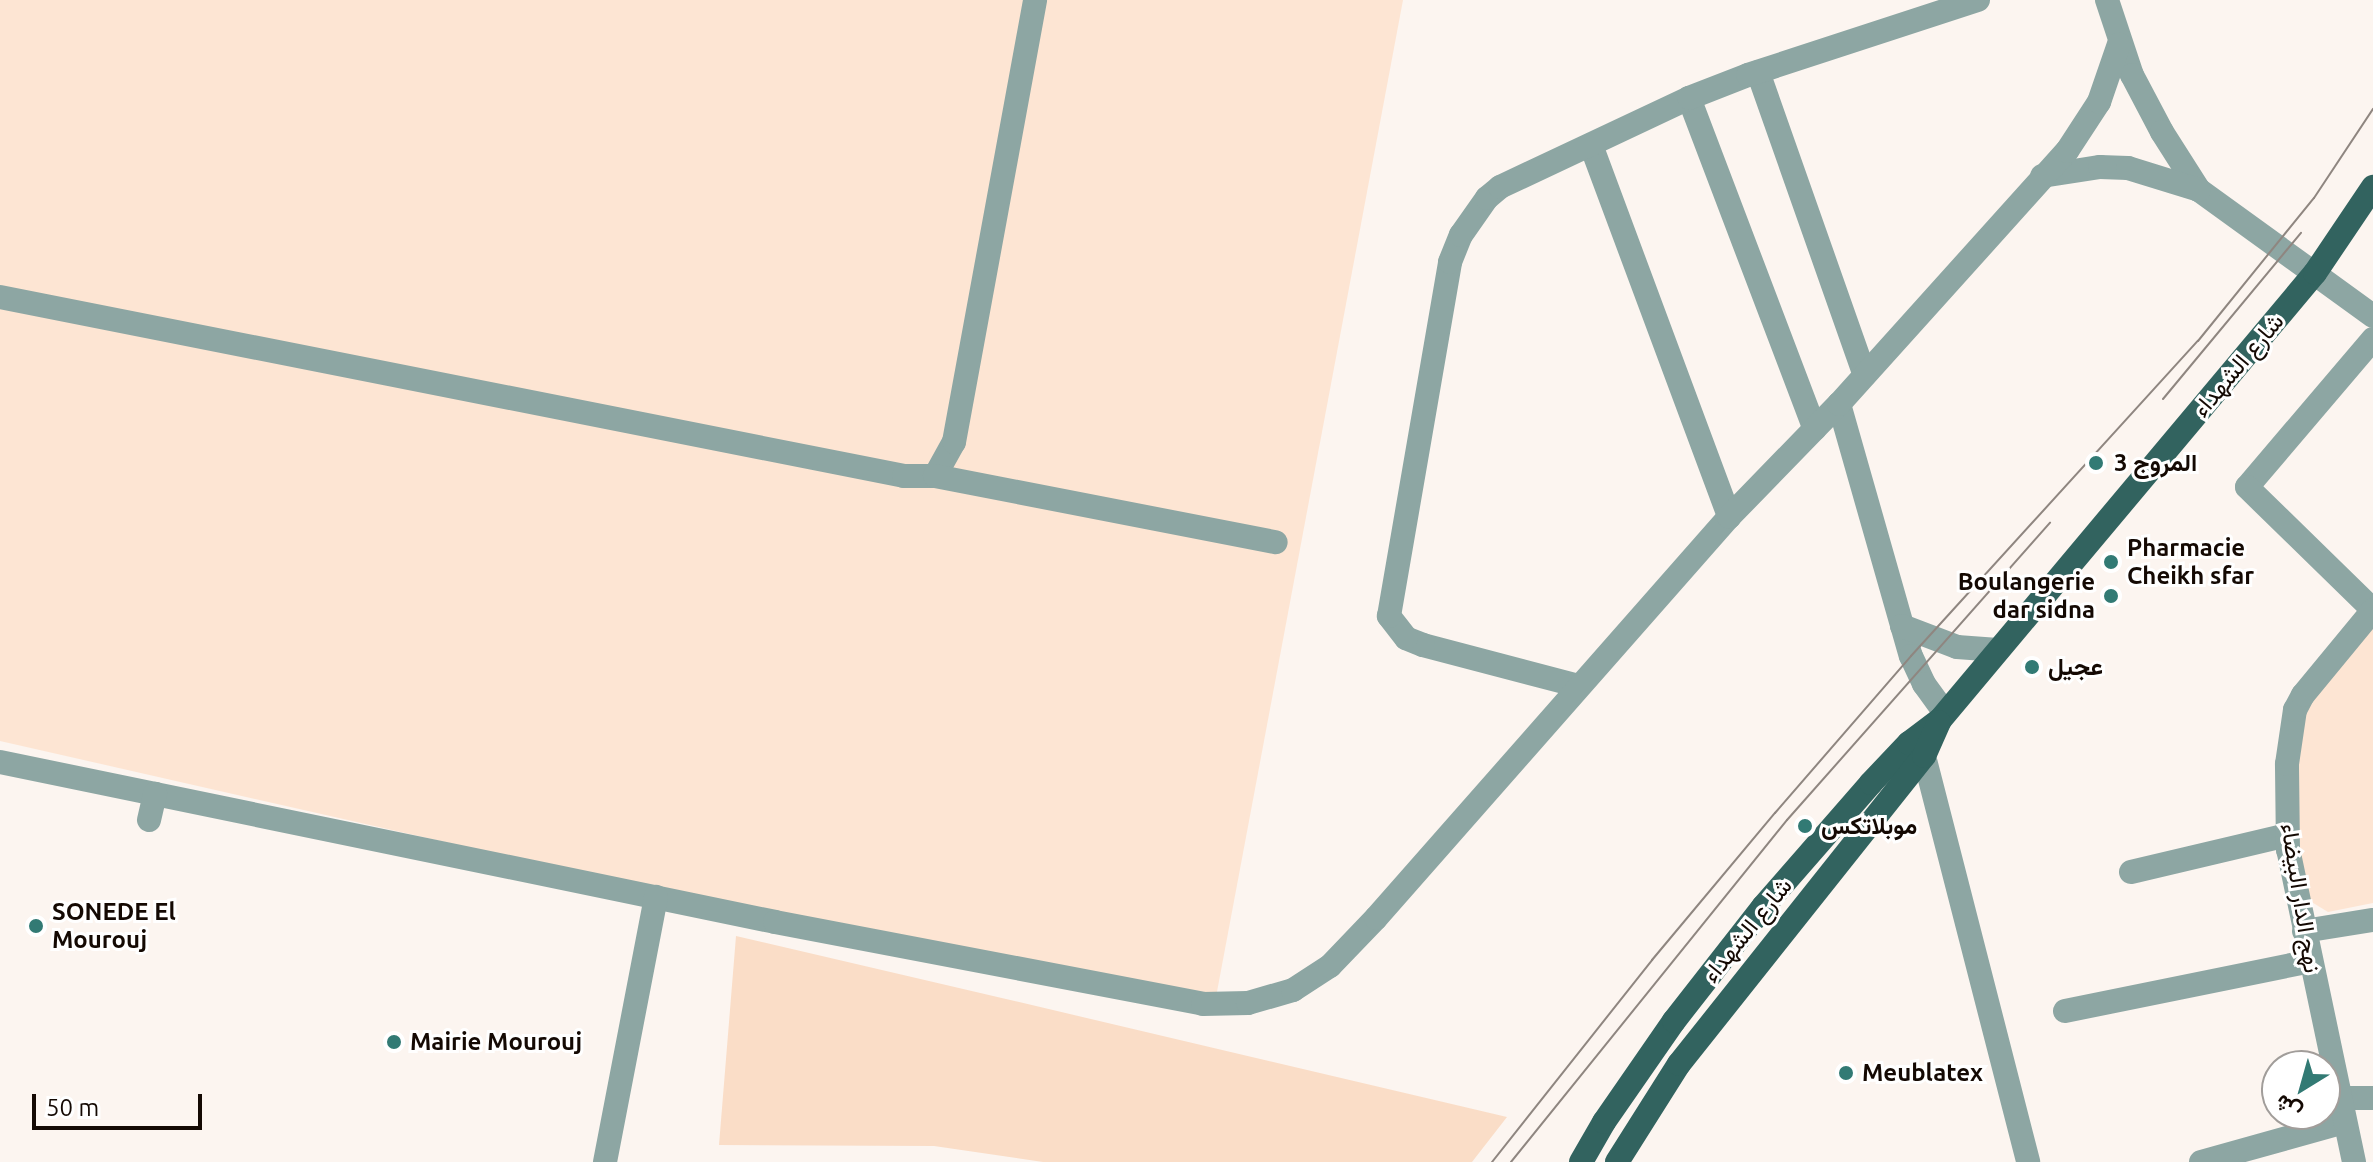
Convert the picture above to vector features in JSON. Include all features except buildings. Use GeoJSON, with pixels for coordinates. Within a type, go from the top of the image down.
{"type":"FeatureCollection","features":[{"type":"Feature","properties":{"kind":"main road","name":"شارع الشهداء"},"geometry":{"type":"LineString","coordinates":[[1617,1162],[1679,1064],[1942,717],[2315,273],[2373,187]]}},
{"type":"Feature","properties":{"kind":"main road","name":"شارع الشهداء"},"geometry":{"type":"LineString","coordinates":[[1581,1162],[1604,1122],[1674,1021],[1763,907],[1917,750]]}},
{"type":"Feature","properties":{"kind":"street"},"geometry":{"type":"LineString","coordinates":[[935,476],[954,442],[1035,0]]}},
{"type":"Feature","properties":{"kind":"street"},"geometry":{"type":"LineString","coordinates":[[1579,686],[1423,645],[1406,638],[1389,616],[1450,262],[1461,235],[1481,205],[1500,187],[1689,98],[1758,72],[1978,0]]}},
{"type":"Feature","properties":{"kind":"street"},"geometry":{"type":"LineString","coordinates":[[2107,0],[2119,44],[2162,132],[2199,190]]}},
{"type":"Feature","properties":{"kind":"street"},"geometry":{"type":"LineString","coordinates":[[0,762],[656,897],[1203,1004],[1248,1003],[1293,990],[1330,966],[1729,517],[1839,404],[2067,151],[2099,102],[2119,44]]}},
{"type":"Feature","properties":{"kind":"street"},"geometry":{"type":"LineString","coordinates":[[1758,72],[1865,375]]}},
{"type":"Feature","properties":{"kind":"street"},"geometry":{"type":"LineString","coordinates":[[1689,98],[1815,429]]}},
{"type":"Feature","properties":{"kind":"street"},"geometry":{"type":"LineString","coordinates":[[1591,145],[1729,517]]}},
{"type":"Feature","properties":{"kind":"street"},"geometry":{"type":"LineString","coordinates":[[2042,176],[2100,167],[2128,168],[2199,190],[2373,316]]}},
{"type":"Feature","properties":{"kind":"street"},"geometry":{"type":"LineString","coordinates":[[0,297],[904,476],[935,476],[1276,542]]}},
{"type":"Feature","properties":{"kind":"street"},"geometry":{"type":"LineString","coordinates":[[2373,339],[2247,487],[2373,610]]}},
{"type":"Feature","properties":{"kind":"street"},"geometry":{"type":"LineString","coordinates":[[1839,404],[1916,670],[1942,717]]}},
{"type":"Feature","properties":{"kind":"street","name":"نهج الدار البيضاء"},"geometry":{"type":"LineString","coordinates":[[2329,1050],[2288,835],[2287,764],[2295,710],[2373,610]]}},
{"type":"Feature","properties":{"kind":"street"},"geometry":{"type":"LineString","coordinates":[[1902,626],[1957,647],[1998,650]]}},
{"type":"Feature","properties":{"kind":"street"},"geometry":{"type":"LineString","coordinates":[[1917,750],[2028,1162]]}},
{"type":"Feature","properties":{"kind":"street"},"geometry":{"type":"LineString","coordinates":[[149,820],[155,794]]}},
{"type":"Feature","properties":{"kind":"street"},"geometry":{"type":"LineString","coordinates":[[2131,872],[2288,835]]}},
{"type":"Feature","properties":{"kind":"street"},"geometry":{"type":"LineString","coordinates":[[605,1162],[656,897]]}},
{"type":"Feature","properties":{"kind":"street"},"geometry":{"type":"LineString","coordinates":[[2304,931],[2373,920]]}},
{"type":"Feature","properties":{"kind":"street"},"geometry":{"type":"LineString","coordinates":[[2065,1011],[2310,961]]}},
{"type":"Feature","properties":{"kind":"street"},"geometry":{"type":"LineString","coordinates":[[2341,1110],[2373,1098]]}},
{"type":"Feature","properties":{"kind":"street","name":"نهج الدار البيضاء"},"geometry":{"type":"LineString","coordinates":[[2341,1110],[2354,1162]]}},
{"type":"Feature","properties":{"kind":"street"},"geometry":{"type":"LineString","coordinates":[[2201,1162],[2287,1130]]}},
{"type":"Feature","properties":{"kind":"shaded area"},"geometry":{"type":"Polygon","coordinates":[[[0,0],[1403,0],[1216,997],[581,873],[0,741],[0,0]]]}},
{"type":"Feature","properties":{"kind":"shaded area"},"geometry":{"type":"Polygon","coordinates":[[[2373,628],[2373,903],[2328,912],[2305,898],[2292,834],[2303,702],[2373,628]]]}},
{"type":"Feature","properties":{"kind":"shaded area"},"geometry":{"type":"Polygon","coordinates":[[[736,936],[1507,1117],[1472,1162],[1043,1162],[934,1146],[719,1145],[736,936]]]}},
{"type":"Feature","properties":{"kind":"tram line"},"geometry":{"type":"LineString","coordinates":[[1492,1162],[1652,960],[1775,813],[1911,656],[2198,341],[2314,198],[2373,109]]}},
{"type":"Feature","properties":{"kind":"tram line"},"geometry":{"type":"LineString","coordinates":[[2163,399],[2301,233]]}},
{"type":"Feature","properties":{"kind":"tram line"},"geometry":{"type":"LineString","coordinates":[[1511,1162],[1787,820],[2050,523]]}},
{"type":"Feature","properties":{"kind":"place","name":"المروج 3"},"geometry":{"type":"Point","coordinates":[2096,463]}},
{"type":"Feature","properties":{"kind":"place","name":"Pharmacie Cheikh sfar"},"geometry":{"type":"Point","coordinates":[2111,562]}},
{"type":"Feature","properties":{"kind":"place","name":"Boulangerie dar sidna"},"geometry":{"type":"Point","coordinates":[2111,596]}},
{"type":"Feature","properties":{"kind":"place","name":"عجيل"},"geometry":{"type":"Point","coordinates":[2032,667]}},
{"type":"Feature","properties":{"kind":"place","name":"موبلاتكس"},"geometry":{"type":"Point","coordinates":[1805,826]}},
{"type":"Feature","properties":{"kind":"place","name":"SONEDE El Mourouj"},"geometry":{"type":"Point","coordinates":[36,926]}},
{"type":"Feature","properties":{"kind":"place","name":"Mairie Mourouj"},"geometry":{"type":"Point","coordinates":[394,1042]}},
{"type":"Feature","properties":{"kind":"place","name":"Meublatex"},"geometry":{"type":"Point","coordinates":[1846,1073]}}]}
